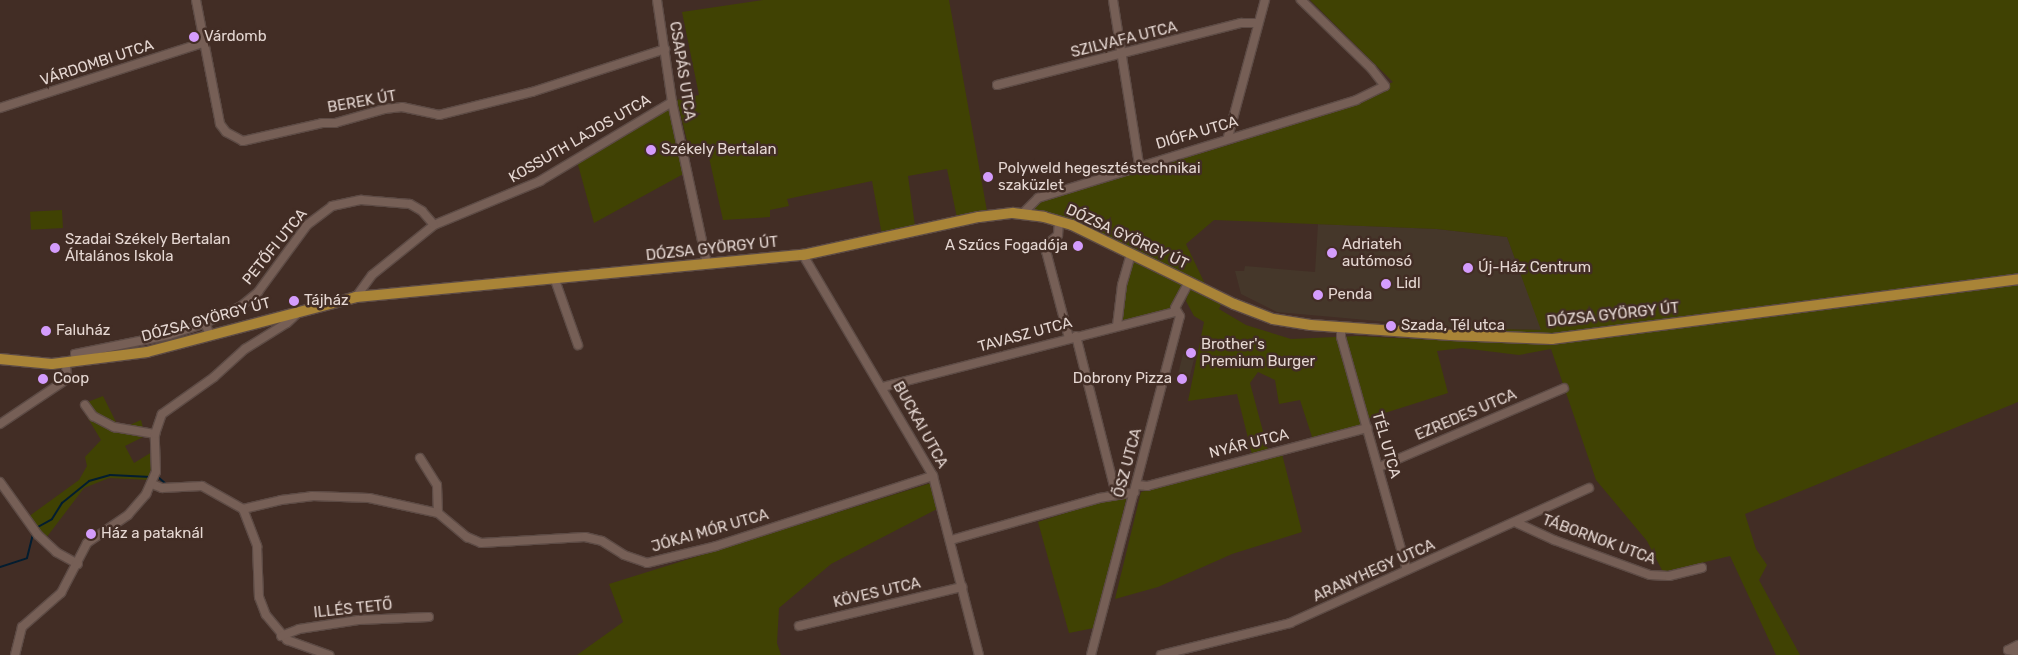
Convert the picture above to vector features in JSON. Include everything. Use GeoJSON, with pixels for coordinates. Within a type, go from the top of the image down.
{"type":"FeatureCollection","features":[{"type":"Feature","properties":{"kind":"main road","name":"DÓZSA GYÖRGY ÚT"},"geometry":{"type":"LineString","coordinates":[[0,359],[71,363],[147,352],[356,297],[555,280],[803,255],[979,217],[1022,214],[1059,221],[1131,253],[1256,314],[1290,322],[1341,328],[1552,339],[2018,279]]}},
{"type":"Feature","properties":{"kind":"street","name":"BEREK ÚT"},"geometry":{"type":"LineString","coordinates":[[196,0],[220,124],[231,136],[250,141],[384,109],[402,107],[439,115],[532,92],[665,49]]}},
{"type":"Feature","properties":{"kind":"street","name":"CSAPÁS UTCA"},"geometry":{"type":"LineString","coordinates":[[657,0],[672,102],[707,264]]}},
{"type":"Feature","properties":{"kind":"street"},"geometry":{"type":"LineString","coordinates":[[1113,0],[1120,55],[1139,165]]}},
{"type":"Feature","properties":{"kind":"street"},"geometry":{"type":"LineString","coordinates":[[1228,137],[1265,0]]}},
{"type":"Feature","properties":{"kind":"street","name":"DIÓFA UTCA"},"geometry":{"type":"LineString","coordinates":[[1022,214],[1038,198],[1228,137],[1356,100],[1385,86],[1371,68],[1300,0]]}},
{"type":"Feature","properties":{"kind":"street","name":"SZILVAFA UTCA"},"geometry":{"type":"LineString","coordinates":[[997,85],[1241,23],[1258,23]]}},
{"type":"Feature","properties":{"kind":"street","name":"VÁRDOMBI UTCA"},"geometry":{"type":"LineString","coordinates":[[0,108],[203,43]]}},
{"type":"Feature","properties":{"kind":"street","name":"KOSSUTH LAJOS UTCA"},"geometry":{"type":"LineString","coordinates":[[356,297],[372,275],[434,225],[540,181],[672,102]]}},
{"type":"Feature","properties":{"kind":"street","name":"PETŐFI UTCA"},"geometry":{"type":"LineString","coordinates":[[205,323],[240,306],[258,292],[307,224],[332,206],[361,200],[410,204],[422,211],[434,225]]}},
{"type":"Feature","properties":{"kind":"street"},"geometry":{"type":"LineString","coordinates":[[1059,221],[1058,235],[1050,242],[1046,251],[1116,494]]}},
{"type":"Feature","properties":{"kind":"street"},"geometry":{"type":"LineString","coordinates":[[1117,326],[1122,285],[1131,253]]}},
{"type":"Feature","properties":{"kind":"street","name":"BUCKAI UTCA"},"geometry":{"type":"LineString","coordinates":[[803,255],[883,387],[933,476],[951,540],[979,655]]}},
{"type":"Feature","properties":{"kind":"street"},"geometry":{"type":"LineString","coordinates":[[555,280],[578,345]]}},
{"type":"Feature","properties":{"kind":"street","name":"ŐSZ UTCA"},"geometry":{"type":"LineString","coordinates":[[1091,655],[1180,316],[1175,312],[1189,282]]}},
{"type":"Feature","properties":{"kind":"street"},"geometry":{"type":"LineString","coordinates":[[15,655],[18,637],[24,623],[61,593],[87,544],[136,508],[152,484],[156,466],[155,434],[165,410],[300,311]]}},
{"type":"Feature","properties":{"kind":"street","name":"TAVASZ UTCA"},"geometry":{"type":"LineString","coordinates":[[883,387],[1175,312]]}},
{"type":"Feature","properties":{"kind":"street"},"geometry":{"type":"LineString","coordinates":[[205,323],[210,335]]}},
{"type":"Feature","properties":{"kind":"street","name":"DÓZSA GYÖRGY ÚT"},"geometry":{"type":"LineString","coordinates":[[71,363],[75,354],[169,335],[205,323]]}},
{"type":"Feature","properties":{"kind":"street","name":"TÉL UTCA"},"geometry":{"type":"LineString","coordinates":[[1341,328],[1341,338],[1407,570]]}},
{"type":"Feature","properties":{"kind":"street"},"geometry":{"type":"LineString","coordinates":[[0,424],[68,378],[71,363]]}},
{"type":"Feature","properties":{"kind":"street","name":"EZREDES UTCA"},"geometry":{"type":"LineString","coordinates":[[1379,467],[1564,388]]}},
{"type":"Feature","properties":{"kind":"street"},"geometry":{"type":"LineString","coordinates":[[84,405],[93,416],[114,427],[155,434]]}},
{"type":"Feature","properties":{"kind":"street","name":"NYÁR UTCA"},"geometry":{"type":"LineString","coordinates":[[951,540],[1136,488],[1367,428]]}},
{"type":"Feature","properties":{"kind":"street"},"geometry":{"type":"LineString","coordinates":[[420,458],[437,486],[438,513]]}},
{"type":"Feature","properties":{"kind":"street","name":"JÓKAI MÓR UTCA"},"geometry":{"type":"LineString","coordinates":[[243,509],[281,500],[356,497],[438,513],[467,538],[481,543],[584,538],[607,543],[633,559],[655,562],[716,546],[933,476]]}},
{"type":"Feature","properties":{"kind":"street"},"geometry":{"type":"LineString","coordinates":[[0,482],[38,535],[56,552],[78,564]]}},
{"type":"Feature","properties":{"kind":"street"},"geometry":{"type":"LineString","coordinates":[[152,484],[168,488],[202,486],[243,509],[257,546],[257,582],[262,606],[281,636],[330,655]]}},
{"type":"Feature","properties":{"kind":"street","name":"ARANYHEGY UTCA"},"geometry":{"type":"LineString","coordinates":[[1162,655],[1290,622],[1517,523],[1589,488]]}},
{"type":"Feature","properties":{"kind":"street","name":"TÁBORNOK UTCA"},"geometry":{"type":"LineString","coordinates":[[1517,523],[1554,540],[1650,575],[1669,576],[1702,568]]}},
{"type":"Feature","properties":{"kind":"street","name":"KÖVES UTCA"},"geometry":{"type":"LineString","coordinates":[[799,626],[962,587]]}},
{"type":"Feature","properties":{"kind":"street","name":"ILLÉS TETŐ"},"geometry":{"type":"LineString","coordinates":[[281,636],[299,629],[358,620],[429,617]]}},
{"type":"Feature","properties":{"kind":"street"},"geometry":{"type":"LineString","coordinates":[[1204,645],[1206,655]]}},
{"type":"Feature","properties":{"kind":"street"},"geometry":{"type":"LineString","coordinates":[[2018,645],[2008,650],[2018,652]]}},
{"type":"Feature","properties":{"kind":"shaded area"},"geometry":{"type":"Polygon","coordinates":[[[763,0],[949,0],[987,211],[957,218],[947,169],[908,176],[915,226],[882,235],[872,181],[787,199],[789,206],[770,210],[770,217],[723,220],[708,153],[691,157],[677,100],[699,95],[682,12],[763,0]]]}},
{"type":"Feature","properties":{"kind":"shaded area"},"geometry":{"type":"Polygon","coordinates":[[[1310,0],[2018,0],[2018,402],[1745,514],[1756,549],[1767,565],[1759,580],[1800,655],[1776,655],[1730,556],[1663,572],[1647,541],[1596,480],[1551,349],[1519,355],[1462,348],[1437,351],[1448,393],[1369,418],[1359,429],[1313,440],[1300,400],[1279,404],[1275,380],[1258,372],[1250,383],[1268,450],[1252,454],[1237,394],[1188,401],[1204,322],[1194,316],[1186,301],[1189,289],[1222,302],[1219,309],[1246,325],[1291,339],[1357,336],[1433,340],[1457,338],[1457,328],[1541,330],[1507,237],[1437,229],[1214,220],[1186,244],[1205,284],[1099,232],[1057,215],[1032,209],[1041,201],[1232,144],[1356,100],[1393,82],[1310,0]]]}},
{"type":"Feature","properties":{"kind":"shaded area"},"geometry":{"type":"Polygon","coordinates":[[[670,105],[687,172],[594,223],[577,161],[670,105]]]}},
{"type":"Feature","properties":{"kind":"shaded area"},"geometry":{"type":"Polygon","coordinates":[[[62,210],[63,228],[31,230],[30,212],[62,210]]]}},
{"type":"Feature","properties":{"kind":"shaded area"},"geometry":{"type":"Polygon","coordinates":[[[1318,224],[1437,229],[1507,237],[1542,330],[1457,328],[1277,312],[1241,294],[1235,271],[1244,271],[1245,266],[1315,272],[1318,224]]]}},
{"type":"Feature","properties":{"kind":"shaded area"},"geometry":{"type":"Polygon","coordinates":[[[1131,258],[1181,283],[1183,288],[1171,309],[1125,322],[1119,319],[1131,258]]]}},
{"type":"Feature","properties":{"kind":"shaded area"},"geometry":{"type":"Polygon","coordinates":[[[1183,354],[1195,357],[1188,382],[1177,379],[1183,354]]]}},
{"type":"Feature","properties":{"kind":"shaded area"},"geometry":{"type":"Polygon","coordinates":[[[103,396],[118,426],[123,428],[141,420],[145,436],[125,446],[134,463],[152,452],[150,480],[109,478],[84,488],[46,538],[28,517],[79,480],[87,466],[85,457],[101,440],[80,405],[103,396]]]}},
{"type":"Feature","properties":{"kind":"shaded area"},"geometry":{"type":"Polygon","coordinates":[[[1282,454],[1302,532],[1232,554],[1158,587],[1115,599],[1141,492],[1282,454]]]}},
{"type":"Feature","properties":{"kind":"shaded area"},"geometry":{"type":"Polygon","coordinates":[[[931,483],[939,508],[831,564],[779,608],[777,643],[781,655],[577,655],[623,622],[609,584],[931,483]]]}},
{"type":"Feature","properties":{"kind":"shaded area"},"geometry":{"type":"Polygon","coordinates":[[[1127,496],[1094,628],[1069,633],[1038,522],[1108,499],[1127,496]]]}},
{"type":"Feature","properties":{"kind":"waterway"},"geometry":{"type":"LineString","coordinates":[[36,528],[52,519],[62,503],[89,481],[110,475],[151,477]]}},
{"type":"Feature","properties":{"kind":"waterway"},"geometry":{"type":"LineString","coordinates":[[158,477],[166,484]]}},
{"type":"Feature","properties":{"kind":"waterway"},"geometry":{"type":"LineString","coordinates":[[0,567],[27,558],[33,534]]}},
{"type":"Feature","properties":{"kind":"place","name":"Várdomb"},"geometry":{"type":"Point","coordinates":[194,37]}},
{"type":"Feature","properties":{"kind":"place","name":"Székely Bertalan"},"geometry":{"type":"Point","coordinates":[651,150]}},
{"type":"Feature","properties":{"kind":"place","name":"Polyweld hegesztéstechnikai szaküzlet"},"geometry":{"type":"Point","coordinates":[988,177]}},
{"type":"Feature","properties":{"kind":"place","name":"A Szűcs Fogadója"},"geometry":{"type":"Point","coordinates":[1078,246]}},
{"type":"Feature","properties":{"kind":"place","name":"Szadai Székely Bertalan Általános Iskola"},"geometry":{"type":"Point","coordinates":[55,248]}},
{"type":"Feature","properties":{"kind":"place","name":"Adriateh autómosó"},"geometry":{"type":"Point","coordinates":[1332,253]}},
{"type":"Feature","properties":{"kind":"place","name":"Új-Ház Centrum"},"geometry":{"type":"Point","coordinates":[1468,268]}},
{"type":"Feature","properties":{"kind":"place","name":"Lidl"},"geometry":{"type":"Point","coordinates":[1386,284]}},
{"type":"Feature","properties":{"kind":"place","name":"Penda"},"geometry":{"type":"Point","coordinates":[1318,295]}},
{"type":"Feature","properties":{"kind":"place","name":"Tájház"},"geometry":{"type":"Point","coordinates":[294,301]}},
{"type":"Feature","properties":{"kind":"place","name":"Szada, Tél utca"},"geometry":{"type":"Point","coordinates":[1391,326]}},
{"type":"Feature","properties":{"kind":"place","name":"Faluház"},"geometry":{"type":"Point","coordinates":[46,331]}},
{"type":"Feature","properties":{"kind":"place","name":"Brother's Premium Burger"},"geometry":{"type":"Point","coordinates":[1191,353]}},
{"type":"Feature","properties":{"kind":"place","name":"Coop"},"geometry":{"type":"Point","coordinates":[43,379]}},
{"type":"Feature","properties":{"kind":"place","name":"Dobrony Pizza"},"geometry":{"type":"Point","coordinates":[1182,379]}},
{"type":"Feature","properties":{"kind":"place","name":"Ház a pataknál"},"geometry":{"type":"Point","coordinates":[91,534]}}]}
